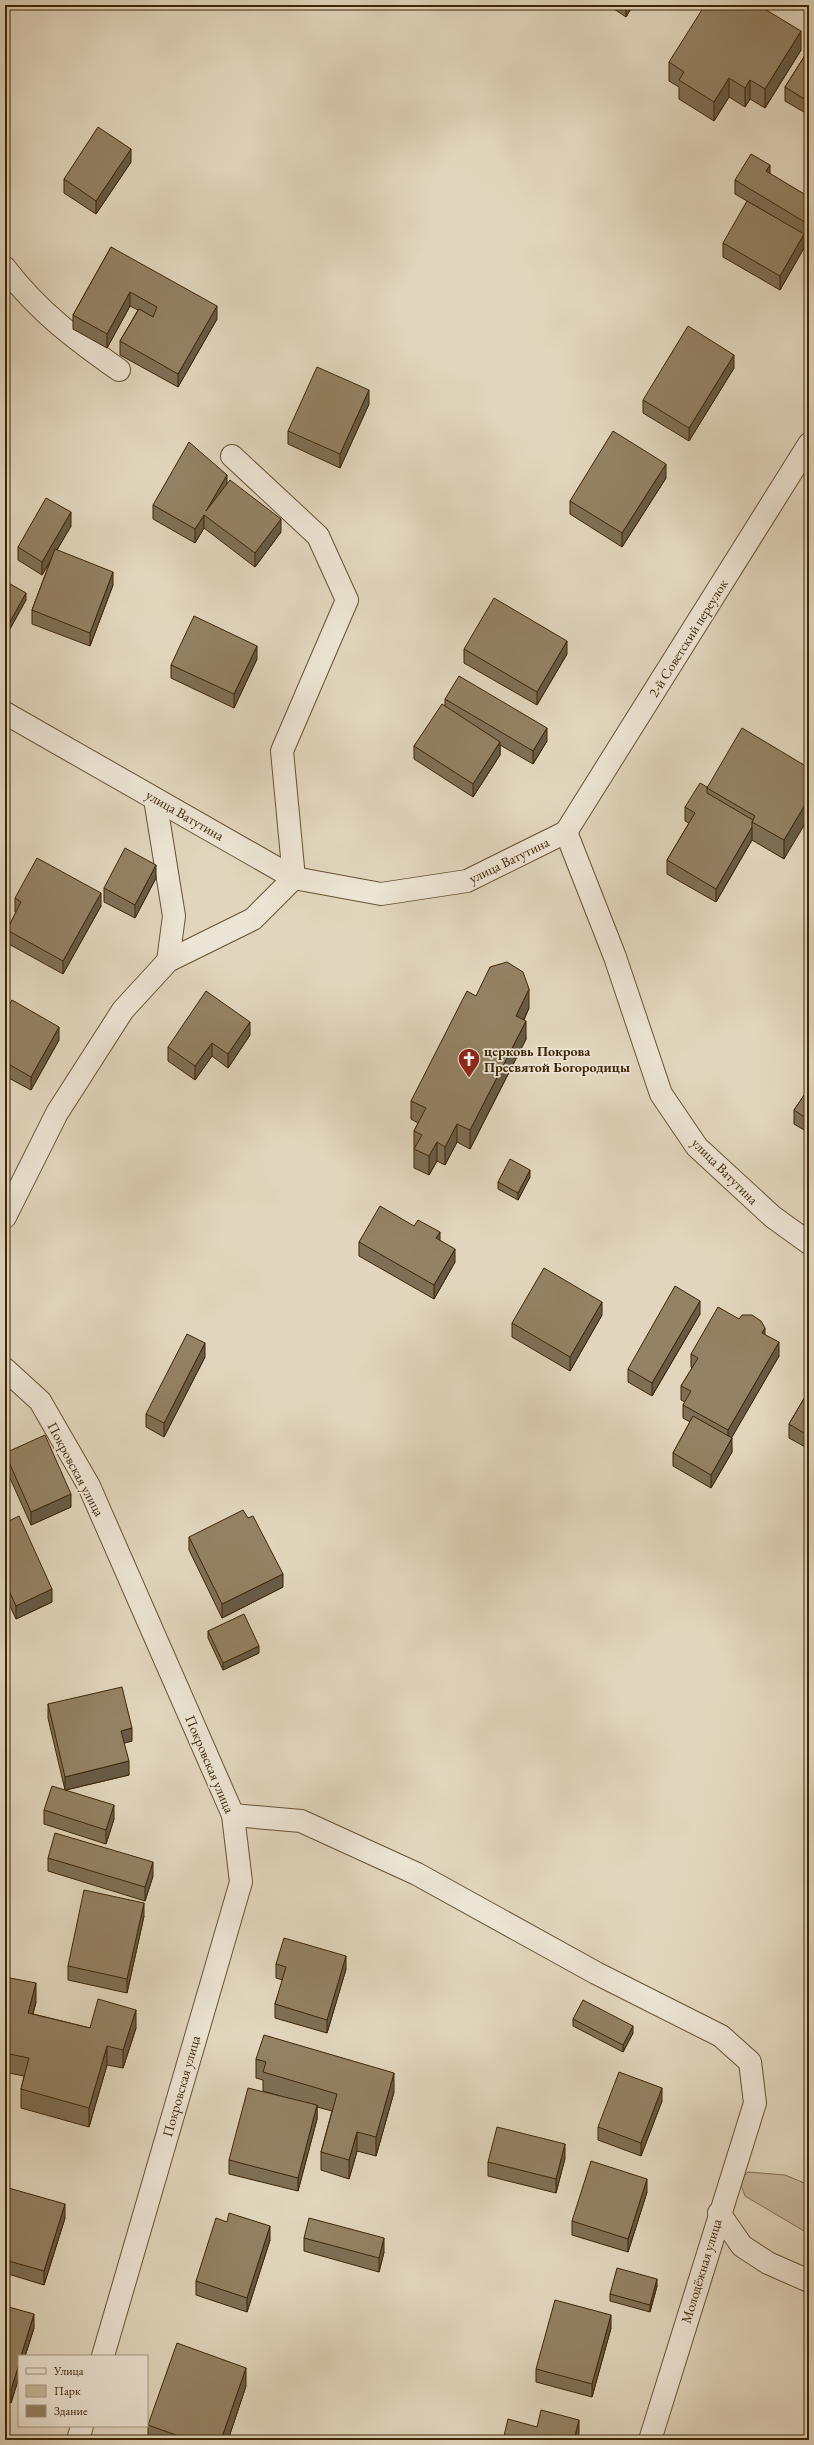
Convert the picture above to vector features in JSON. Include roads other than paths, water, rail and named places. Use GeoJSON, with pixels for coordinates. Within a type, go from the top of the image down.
{"type":"FeatureCollection","features":[{"type":"Feature","properties":{"kind":"street"},"geometry":{"type":"LineString","coordinates":[[5,268],[27,297],[69,335],[119,370]]}},
{"type":"Feature","properties":{"kind":"street","name":"2-й Советский переулок"},"geometry":{"type":"LineString","coordinates":[[566,832],[809,444]]}},
{"type":"Feature","properties":{"kind":"street"},"geometry":{"type":"LineString","coordinates":[[5,1217],[57,1113],[123,1010],[168,961],[253,919],[294,878],[282,751],[347,600],[318,536],[232,456]]}},
{"type":"Feature","properties":{"kind":"street","name":"улица Ватутина"},"geometry":{"type":"LineString","coordinates":[[5,713],[294,878],[381,894],[467,882],[566,832],[615,957],[661,1094],[697,1147],[773,1217],[809,1243]]}},
{"type":"Feature","properties":{"kind":"street"},"geometry":{"type":"LineString","coordinates":[[155,799],[174,916],[168,961]]}},
{"type":"Feature","properties":{"kind":"street","name":"Покровская улица"},"geometry":{"type":"LineString","coordinates":[[5,1369],[40,1401],[89,1486],[233,1815],[240,1882],[103,2355]]}},
{"type":"Feature","properties":{"kind":"street","name":"Молодёжная улица"},"geometry":{"type":"LineString","coordinates":[[233,1815],[301,1821],[417,1874],[596,1973],[721,2036],[750,2062],[755,2104],[719,2213],[650,2440]]}},
{"type":"Feature","properties":{"kind":"street"},"geometry":{"type":"LineString","coordinates":[[719,2213],[742,2246],[768,2264],[809,2281]]}},
{"type":"Feature","properties":{"kind":"street"},"geometry":{"type":"LineString","coordinates":[[78,2440],[82,2427]]}},
{"type":"Feature","properties":{"kind":"place","name":"церковь Покрова Пресвятой Богородицы"},"geometry":{"type":"Point","coordinates":[469,1078]}}]}
